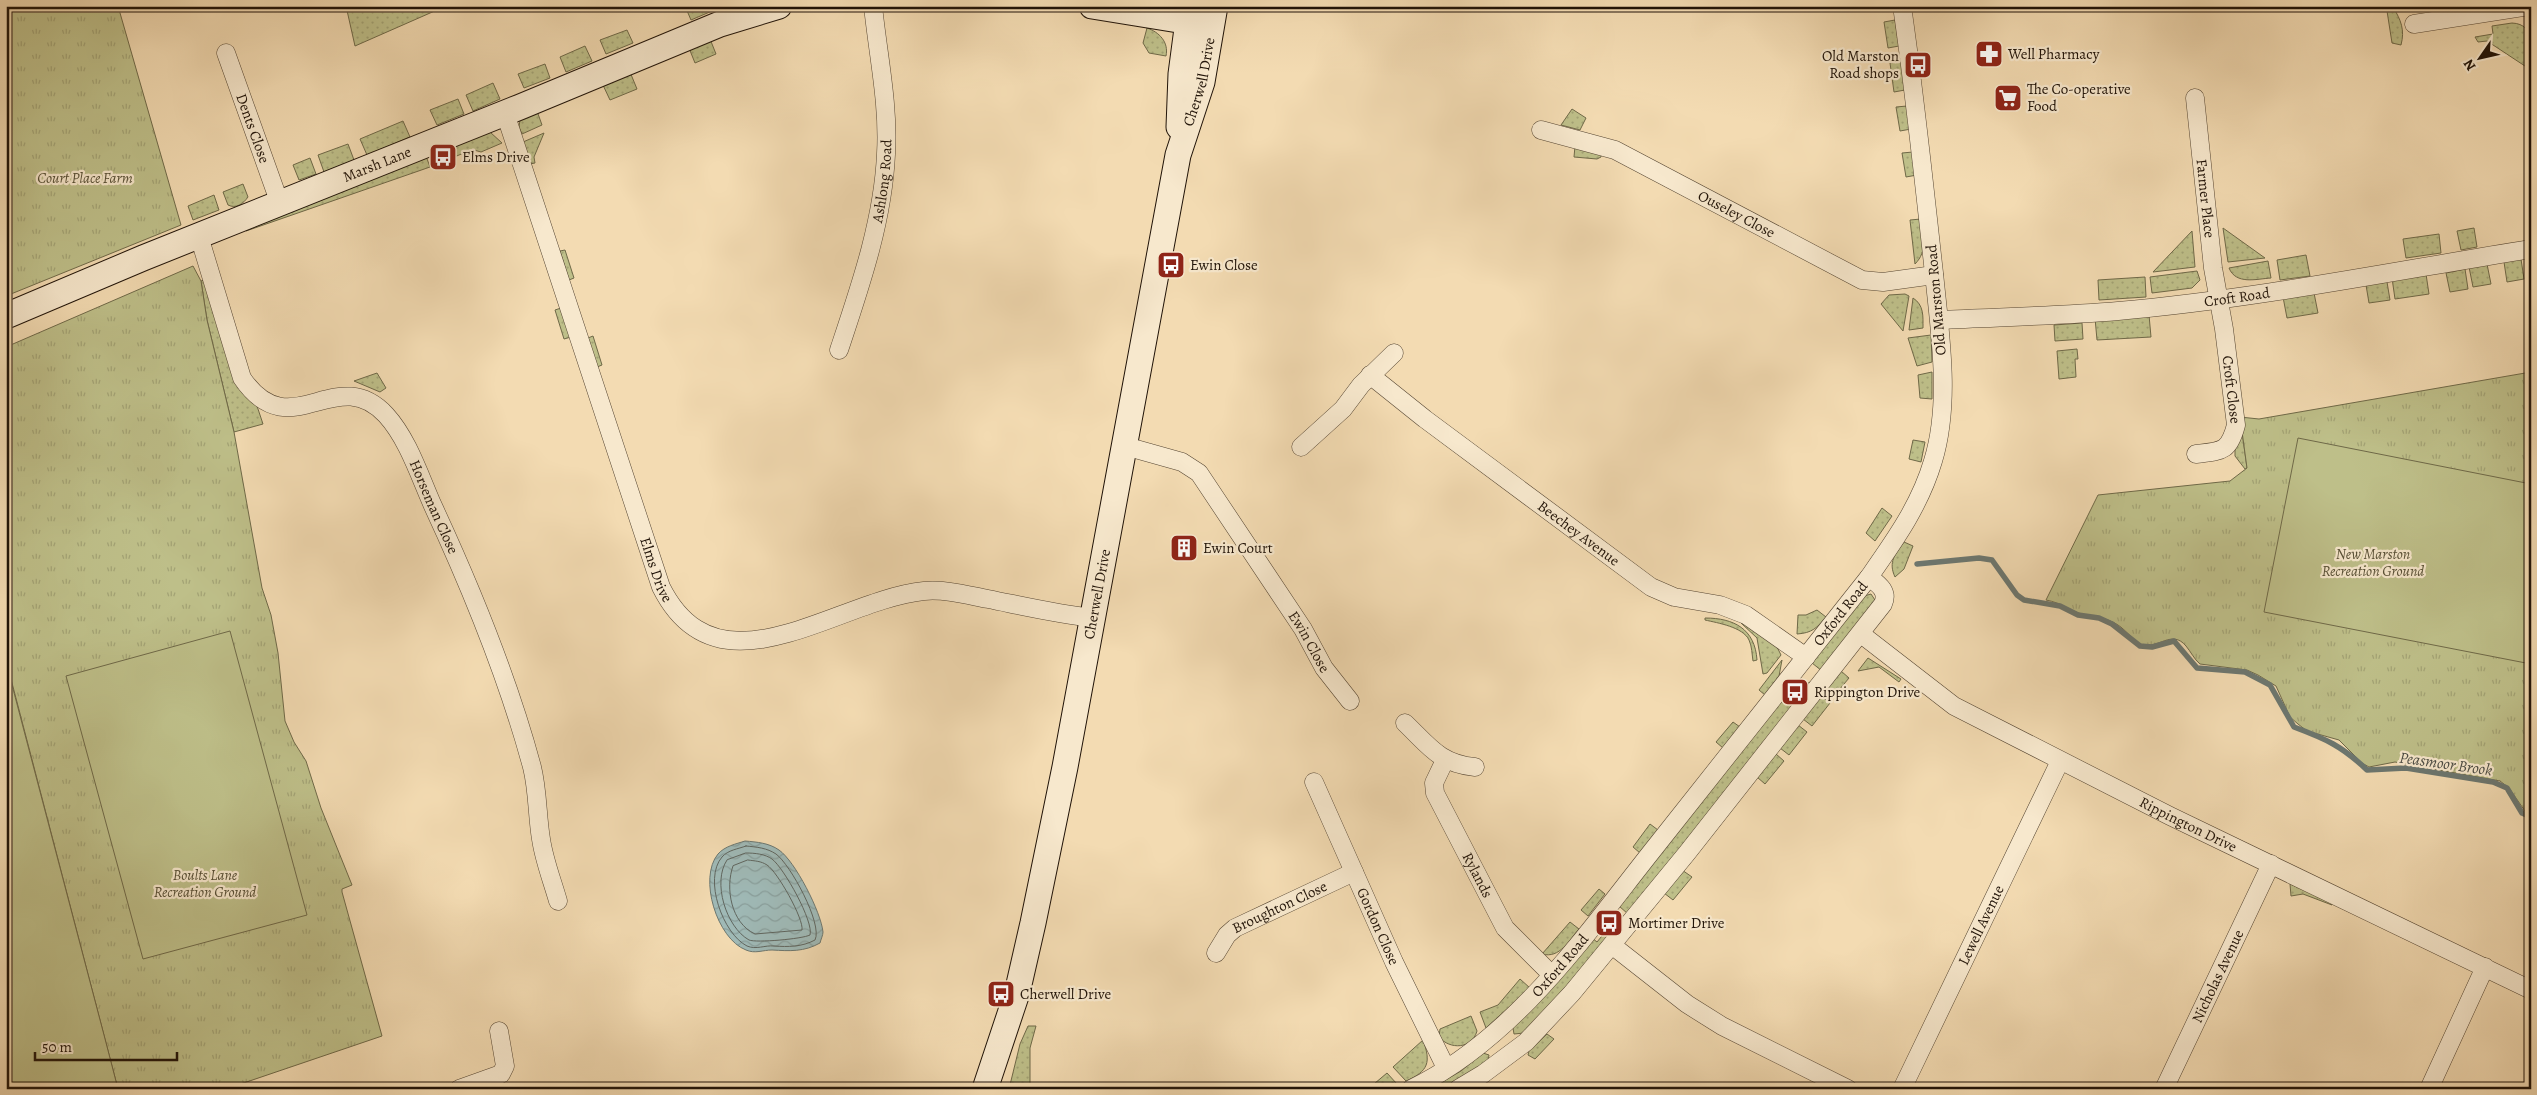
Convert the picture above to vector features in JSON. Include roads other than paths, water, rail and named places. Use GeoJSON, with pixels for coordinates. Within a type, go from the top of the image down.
{"type":"FeatureCollection","features":[{"type":"Feature","properties":{"kind":"main road","name":"Marsh Lane"},"geometry":{"type":"LineString","coordinates":[[6,316],[720,24],[779,6]]}},
{"type":"Feature","properties":{"kind":"main road"},"geometry":{"type":"LineString","coordinates":[[1092,6],[1124,12],[1214,16]]}},
{"type":"Feature","properties":{"kind":"main road","name":"Cherwell Drive"},"geometry":{"type":"LineString","coordinates":[[986,1089],[1017,993],[1033,923],[1093,618],[1178,155],[1183,63],[1189,14]]}},
{"type":"Feature","properties":{"kind":"main road","name":"Cherwell Drive"},"geometry":{"type":"LineString","coordinates":[[1178,155],[1202,82],[1214,16]]}},
{"type":"Feature","properties":{"kind":"street","name":"Ashlong Road"},"geometry":{"type":"LineString","coordinates":[[839,350],[856,300],[877,220],[886,162],[886,118],[873,6]]}},
{"type":"Feature","properties":{"kind":"street","name":"Old Marston Road"},"geometry":{"type":"LineString","coordinates":[[1869,576],[1921,496],[1934,460],[1941,420],[1940,320],[1918,117],[1902,6]]}},
{"type":"Feature","properties":{"kind":"street"},"geometry":{"type":"LineString","coordinates":[[2414,24],[2529,6]]}},
{"type":"Feature","properties":{"kind":"street","name":"Dents Close"},"geometry":{"type":"LineString","coordinates":[[226,53],[280,204]]}},
{"type":"Feature","properties":{"kind":"street","name":"Farmer Place"},"geometry":{"type":"LineString","coordinates":[[2195,98],[2218,299]]}},
{"type":"Feature","properties":{"kind":"street","name":"Elms Drive"},"geometry":{"type":"LineString","coordinates":[[505,113],[661,587],[674,608],[691,626],[712,637],[745,642],[797,629],[909,594],[931,591],[972,596],[1093,618]]}},
{"type":"Feature","properties":{"kind":"street","name":"Ouseley Close"},"geometry":{"type":"LineString","coordinates":[[1541,130],[1615,150],[1862,280],[1883,282],[1934,275]]}},
{"type":"Feature","properties":{"kind":"street","name":"Horseman Close"},"geometry":{"type":"LineString","coordinates":[[199,236],[242,378],[250,390],[270,403],[289,409],[343,395],[361,399],[387,416],[405,445],[477,609],[524,739],[535,785],[541,839],[558,900]]}},
{"type":"Feature","properties":{"kind":"street","name":"Croft Road"},"geometry":{"type":"LineString","coordinates":[[1940,320],[2118,311],[2218,299],[2531,249]]}},
{"type":"Feature","properties":{"kind":"street","name":"Croft Close"},"geometry":{"type":"LineString","coordinates":[[2196,454],[2220,451],[2226,448],[2233,438],[2236,425],[2218,299]]}},
{"type":"Feature","properties":{"kind":"street"},"geometry":{"type":"LineString","coordinates":[[1301,448],[1343,409],[1370,375],[1394,353]]}},
{"type":"Feature","properties":{"kind":"street","name":"Beechey Avenue"},"geometry":{"type":"LineString","coordinates":[[1370,375],[1425,419],[1651,587],[1674,597],[1720,605],[1746,615],[1806,657]]}},
{"type":"Feature","properties":{"kind":"street","name":"Ewin Close"},"geometry":{"type":"LineString","coordinates":[[1125,446],[1182,462],[1199,473],[1303,629],[1324,668],[1350,701]]}},
{"type":"Feature","properties":{"kind":"street","name":"Oxford Road"},"geometry":{"type":"LineString","coordinates":[[1411,1089],[1446,1068],[1492,1036],[1552,975],[1869,576],[1878,584],[1886,598],[1861,634],[1613,946],[1541,1028],[1509,1056],[1458,1089]]}},
{"type":"Feature","properties":{"kind":"street","name":"Rippington Drive"},"geometry":{"type":"LineString","coordinates":[[1861,634],[1954,706],[2060,761],[2531,990]]}},
{"type":"Feature","properties":{"kind":"street"},"geometry":{"type":"LineString","coordinates":[[1405,723],[1445,760],[1459,765],[1475,767]]}},
{"type":"Feature","properties":{"kind":"street","name":"Rylands"},"geometry":{"type":"LineString","coordinates":[[1445,760],[1434,783],[1435,793],[1505,928],[1552,975]]}},
{"type":"Feature","properties":{"kind":"street","name":"Lewell Avenue"},"geometry":{"type":"LineString","coordinates":[[1902,1089],[2060,761]]}},
{"type":"Feature","properties":{"kind":"street","name":"Gordon Close"},"geometry":{"type":"LineString","coordinates":[[1314,782],[1394,962],[1446,1068]]}},
{"type":"Feature","properties":{"kind":"street","name":"Nicholas Avenue"},"geometry":{"type":"LineString","coordinates":[[2164,1089],[2271,864]]}},
{"type":"Feature","properties":{"kind":"street","name":"Broughton Close"},"geometry":{"type":"LineString","coordinates":[[1216,953],[1227,934],[1235,928],[1354,872]]}},
{"type":"Feature","properties":{"kind":"street"},"geometry":{"type":"LineString","coordinates":[[1613,946],[1687,1004],[1722,1026],[1848,1089]]}},
{"type":"Feature","properties":{"kind":"street"},"geometry":{"type":"LineString","coordinates":[[2429,1089],[2485,967]]}},
{"type":"Feature","properties":{"kind":"street"},"geometry":{"type":"LineString","coordinates":[[459,1089],[501,1074],[505,1066],[498,1031]]}},
{"type":"Feature","properties":{"kind":"street"},"geometry":{"type":"LineString","coordinates":[[1492,1036],[1509,1056]]}},
{"type":"Feature","properties":{"kind":"water"},"geometry":{"type":"Polygon","coordinates":[[[745,841],[763,843],[779,850],[792,865],[818,912],[823,932],[820,943],[797,950],[753,952],[736,944],[727,934],[719,921],[710,892],[712,865],[718,854],[724,849],[745,841]]]}},
{"type":"Feature","properties":{"kind":"waterway","name":"Peasmoor Brook"},"geometry":{"type":"LineString","coordinates":[[1917,564],[1979,558],[1992,560],[2017,595],[2024,600],[2060,606],[2078,615],[2099,618],[2112,624],[2140,646],[2152,647],[2174,641],[2197,668],[2245,672],[2270,685],[2294,727],[2333,744],[2350,755],[2367,770],[2406,768],[2493,782],[2507,788],[2522,813],[2531,817]]}},
{"type":"Feature","properties":{"kind":"place","name":"Well Pharmacy"},"geometry":{"type":"Point","coordinates":[1989,54]}},
{"type":"Feature","properties":{"kind":"place","name":"Old Marston Road shops"},"geometry":{"type":"Point","coordinates":[1918,65]}},
{"type":"Feature","properties":{"kind":"place","name":"The Co-operative Food"},"geometry":{"type":"Point","coordinates":[2008,98]}},
{"type":"Feature","properties":{"kind":"place","name":"Elms Drive"},"geometry":{"type":"Point","coordinates":[443,157]}},
{"type":"Feature","properties":{"kind":"place","name":"Ewin Close"},"geometry":{"type":"Point","coordinates":[1171,265]}},
{"type":"Feature","properties":{"kind":"place","name":"Ewin Court"},"geometry":{"type":"Point","coordinates":[1184,548]}},
{"type":"Feature","properties":{"kind":"place","name":"Rippington Drive"},"geometry":{"type":"Point","coordinates":[1795,692]}},
{"type":"Feature","properties":{"kind":"place","name":"Mortimer Drive"},"geometry":{"type":"Point","coordinates":[1609,923]}},
{"type":"Feature","properties":{"kind":"place","name":"Cherwell Drive"},"geometry":{"type":"Point","coordinates":[1001,994]}},
{"type":"Feature","properties":{"kind":"park label","name":"Court Place Farm"},"geometry":{"type":"Point","coordinates":[85,178]}},
{"type":"Feature","properties":{"kind":"park label","name":"New Marston Recreation Ground"},"geometry":{"type":"Point","coordinates":[2373,562]}},
{"type":"Feature","properties":{"kind":"park label","name":"Boults Lane Recreation Ground"},"geometry":{"type":"Point","coordinates":[205,884]}}]}
